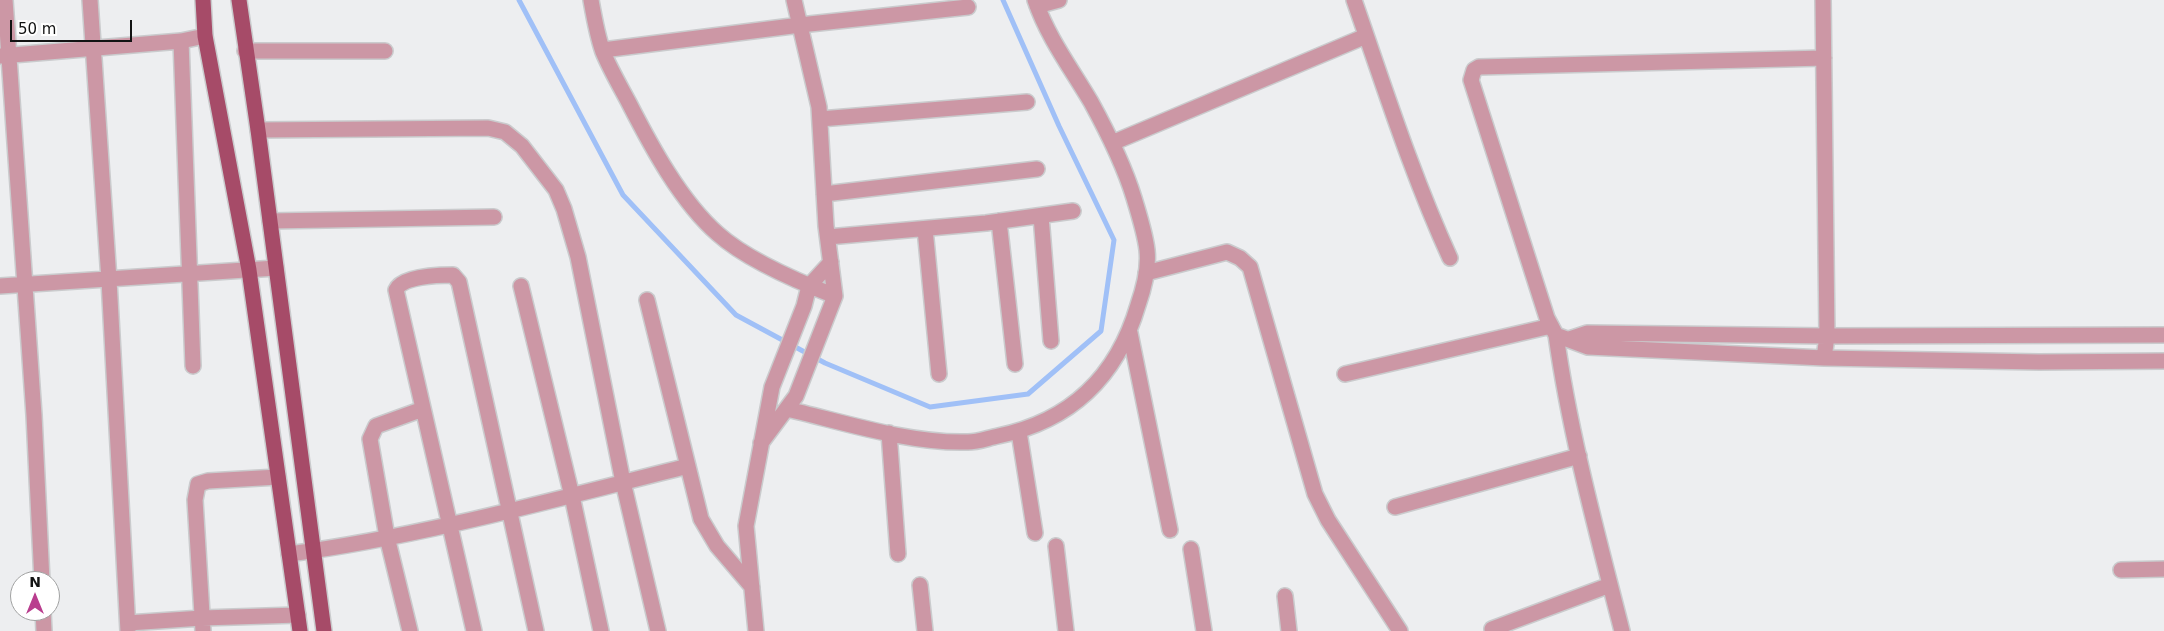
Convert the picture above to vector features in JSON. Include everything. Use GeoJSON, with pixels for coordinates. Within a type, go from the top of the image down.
{"type":"FeatureCollection","features":[{"type":"Feature","properties":{"kind":"main road"},"geometry":{"type":"LineString","coordinates":[[203,0],[205,36],[249,270],[300,631]]}},
{"type":"Feature","properties":{"kind":"main road"},"geometry":{"type":"LineString","coordinates":[[239,0],[324,631]]}},
{"type":"Feature","properties":{"kind":"street"},"geometry":{"type":"LineString","coordinates":[[5,0],[4,56],[34,415],[42,571]]}},
{"type":"Feature","properties":{"kind":"street"},"geometry":{"type":"LineString","coordinates":[[90,0],[109,280],[128,627],[203,624],[298,614]]}},
{"type":"Feature","properties":{"kind":"street"},"geometry":{"type":"LineString","coordinates":[[591,0],[603,50],[654,151],[701,217],[718,234],[740,251],[809,286],[835,296]]}},
{"type":"Feature","properties":{"kind":"street"},"geometry":{"type":"LineString","coordinates":[[761,443],[796,396],[835,296],[824,194],[819,107],[794,0]]}},
{"type":"Feature","properties":{"kind":"street"},"geometry":{"type":"LineString","coordinates":[[786,409],[889,433],[943,441],[970,442],[1019,432],[1060,413],[1077,402],[1110,368],[1130,333],[1146,273],[1147,250],[1134,197],[1112,143],[1090,101],[1055,47],[1036,3],[1059,0]]}},
{"type":"Feature","properties":{"kind":"street"},"geometry":{"type":"LineString","coordinates":[[1354,0],[1436,228],[1450,258]]}},
{"type":"Feature","properties":{"kind":"street"},"geometry":{"type":"LineString","coordinates":[[1823,0],[1827,336],[1824,358]]}},
{"type":"Feature","properties":{"kind":"street"},"geometry":{"type":"LineString","coordinates":[[603,50],[800,25],[968,7]]}},
{"type":"Feature","properties":{"kind":"street"},"geometry":{"type":"LineString","coordinates":[[4,56],[181,41],[205,36]]}},
{"type":"Feature","properties":{"kind":"street"},"geometry":{"type":"LineString","coordinates":[[1112,143],[1366,36]]}},
{"type":"Feature","properties":{"kind":"street"},"geometry":{"type":"LineString","coordinates":[[181,41],[188,275],[193,366]]}},
{"type":"Feature","properties":{"kind":"street"},"geometry":{"type":"LineString","coordinates":[[245,51],[385,51]]}},
{"type":"Feature","properties":{"kind":"street"},"geometry":{"type":"LineString","coordinates":[[1622,631],[1578,456],[1562,378],[1558,333],[1471,80],[1474,70],[1480,67],[1824,58]]}},
{"type":"Feature","properties":{"kind":"street"},"geometry":{"type":"LineString","coordinates":[[820,119],[1027,102]]}},
{"type":"Feature","properties":{"kind":"street"},"geometry":{"type":"LineString","coordinates":[[258,130],[488,128],[505,132],[522,146],[556,190],[572,234],[623,482],[658,631]]}},
{"type":"Feature","properties":{"kind":"street"},"geometry":{"type":"LineString","coordinates":[[824,194],[1037,169]]}},
{"type":"Feature","properties":{"kind":"street"},"geometry":{"type":"LineString","coordinates":[[828,237],[999,221],[1073,211]]}},
{"type":"Feature","properties":{"kind":"street"},"geometry":{"type":"LineString","coordinates":[[1041,216],[1051,341]]}},
{"type":"Feature","properties":{"kind":"street"},"geometry":{"type":"LineString","coordinates":[[270,221],[494,217]]}},
{"type":"Feature","properties":{"kind":"street"},"geometry":{"type":"LineString","coordinates":[[999,221],[1015,364]]}},
{"type":"Feature","properties":{"kind":"street"},"geometry":{"type":"LineString","coordinates":[[925,228],[939,374]]}},
{"type":"Feature","properties":{"kind":"street"},"geometry":{"type":"LineString","coordinates":[[1146,273],[1227,252],[1240,258],[1250,267],[1316,494],[1328,520],[1400,631]]}},
{"type":"Feature","properties":{"kind":"street"},"geometry":{"type":"LineString","coordinates":[[756,631],[746,526],[772,387],[804,306],[809,286],[831,262]]}},
{"type":"Feature","properties":{"kind":"street"},"geometry":{"type":"LineString","coordinates":[[0,286],[276,268]]}},
{"type":"Feature","properties":{"kind":"street"},"geometry":{"type":"LineString","coordinates":[[474,631],[396,290],[399,284],[405,281],[442,275],[453,276],[458,282],[536,631]]}},
{"type":"Feature","properties":{"kind":"street"},"geometry":{"type":"LineString","coordinates":[[521,286],[572,496],[602,631]]}},
{"type":"Feature","properties":{"kind":"street"},"geometry":{"type":"LineString","coordinates":[[647,300],[701,519],[706,530],[752,587]]}},
{"type":"Feature","properties":{"kind":"street"},"geometry":{"type":"LineString","coordinates":[[1130,333],[1170,530]]}},
{"type":"Feature","properties":{"kind":"street"},"geometry":{"type":"LineString","coordinates":[[1558,333],[1588,347],[1824,358],[2039,362],[2164,361]]}},
{"type":"Feature","properties":{"kind":"street"},"geometry":{"type":"LineString","coordinates":[[1345,374],[1558,333],[1827,336],[2164,335]]}},
{"type":"Feature","properties":{"kind":"street"},"geometry":{"type":"LineString","coordinates":[[2039,336],[2039,362]]}},
{"type":"Feature","properties":{"kind":"street"},"geometry":{"type":"LineString","coordinates":[[410,631],[387,537],[370,440],[376,426],[423,409]]}},
{"type":"Feature","properties":{"kind":"street"},"geometry":{"type":"LineString","coordinates":[[1019,432],[1035,533]]}},
{"type":"Feature","properties":{"kind":"street"},"geometry":{"type":"LineString","coordinates":[[889,433],[898,554]]}},
{"type":"Feature","properties":{"kind":"street"},"geometry":{"type":"LineString","coordinates":[[1395,507],[1578,456]]}},
{"type":"Feature","properties":{"kind":"street"},"geometry":{"type":"LineString","coordinates":[[289,554],[387,537],[510,511],[688,466]]}},
{"type":"Feature","properties":{"kind":"street"},"geometry":{"type":"LineString","coordinates":[[203,624],[195,500],[198,484],[208,481],[278,477]]}},
{"type":"Feature","properties":{"kind":"street"},"geometry":{"type":"LineString","coordinates":[[1056,546],[1066,631]]}},
{"type":"Feature","properties":{"kind":"street"},"geometry":{"type":"LineString","coordinates":[[1191,549],[1204,631]]}},
{"type":"Feature","properties":{"kind":"street"},"geometry":{"type":"LineString","coordinates":[[2122,570],[2164,569]]}},
{"type":"Feature","properties":{"kind":"street"},"geometry":{"type":"LineString","coordinates":[[1492,629],[1610,585]]}},
{"type":"Feature","properties":{"kind":"street"},"geometry":{"type":"LineString","coordinates":[[920,586],[925,631]]}},
{"type":"Feature","properties":{"kind":"street"},"geometry":{"type":"LineString","coordinates":[[1285,596],[1289,631]]}},
{"type":"Feature","properties":{"kind":"waterway"},"geometry":{"type":"LineString","coordinates":[[519,0],[623,195],[736,315],[825,363],[930,407],[1028,394],[1101,331],[1114,240],[1059,126],[1003,0]]}}]}
